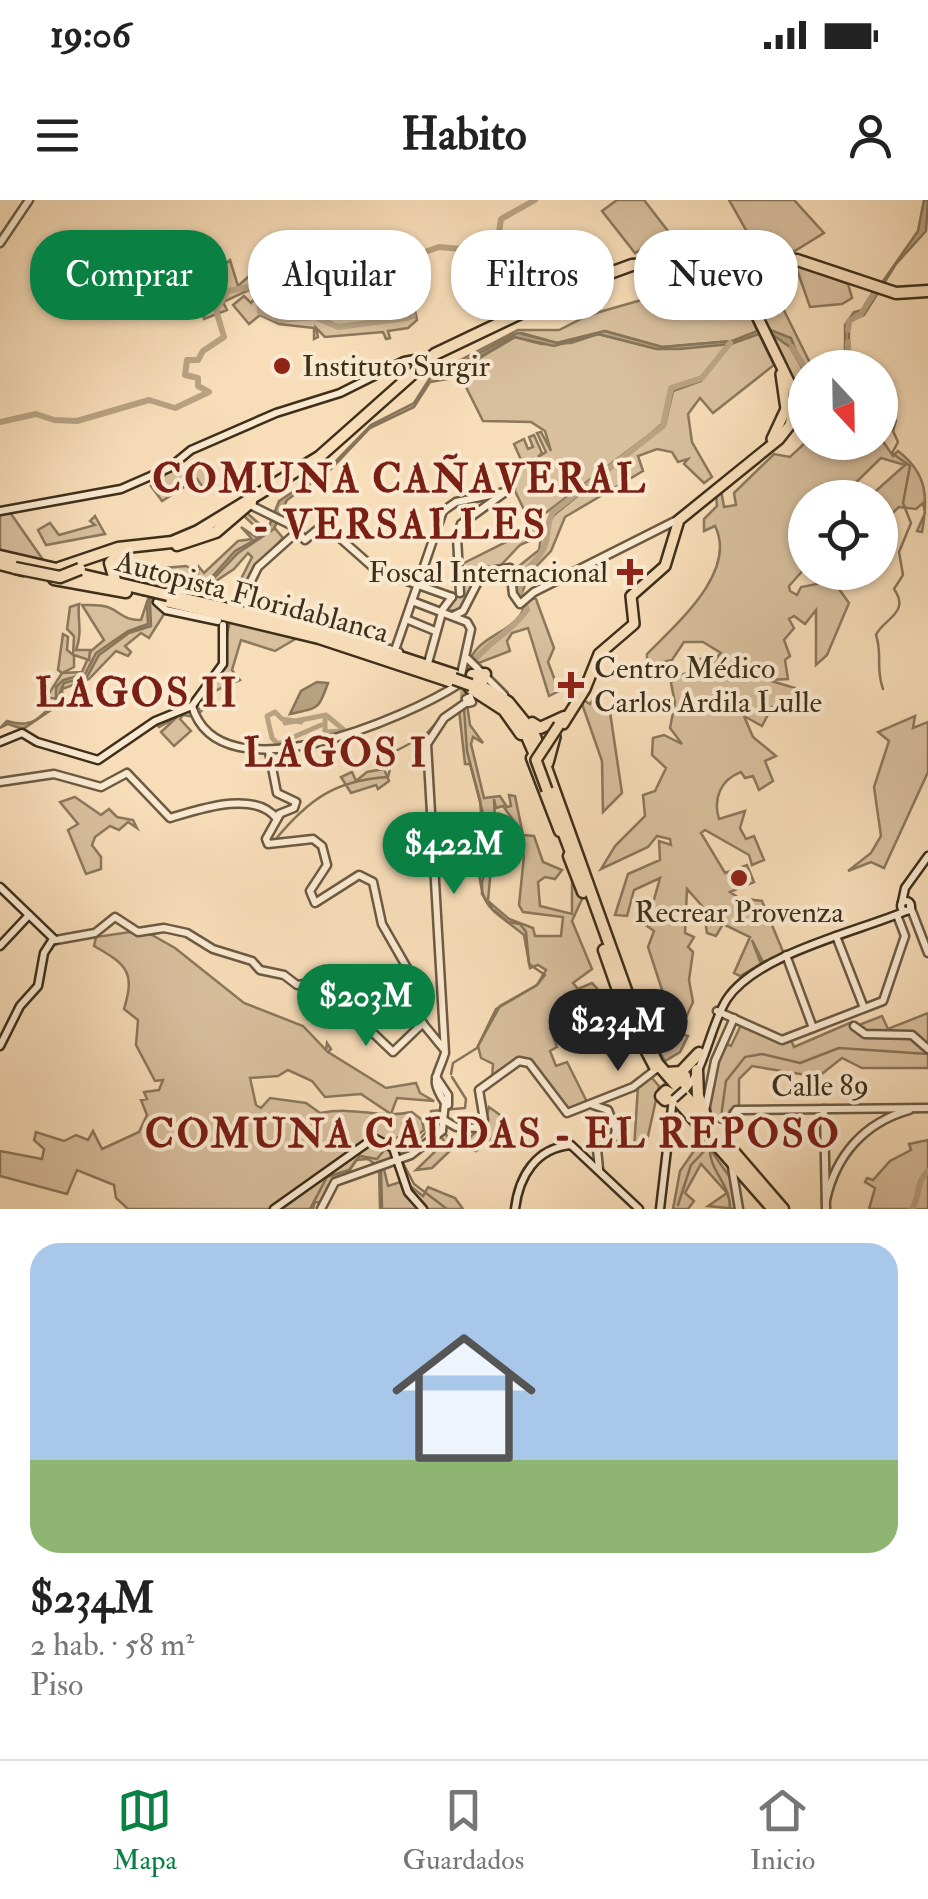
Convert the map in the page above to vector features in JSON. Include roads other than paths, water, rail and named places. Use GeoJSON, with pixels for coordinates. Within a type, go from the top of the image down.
{"type":"FeatureCollection","features":[{"type":"Feature","properties":{"kind":"highway"},"geometry":{"type":"LineString","coordinates":[[798,260],[879,289]]}},
{"type":"Feature","properties":{"kind":"highway"},"geometry":{"type":"LineString","coordinates":[[798,264],[879,289],[928,293]]}},
{"type":"Feature","properties":{"kind":"highway"},"geometry":{"type":"LineString","coordinates":[[0,559],[15,568],[58,577],[122,550],[186,543],[314,461],[428,357],[605,273],[634,265]]}},
{"type":"Feature","properties":{"kind":"highway"},"geometry":{"type":"LineString","coordinates":[[228,518],[323,458],[445,352],[608,275],[634,272]]}},
{"type":"Feature","properties":{"kind":"highway"},"geometry":{"type":"LineString","coordinates":[[60,568],[122,547],[172,542],[209,530]]}},
{"type":"Feature","properties":{"kind":"highway"},"geometry":{"type":"LineString","coordinates":[[118,586],[110,563],[122,550]]}},
{"type":"Feature","properties":{"kind":"highway"},"geometry":{"type":"LineString","coordinates":[[0,559],[60,568],[140,592]]}},
{"type":"Feature","properties":{"kind":"highway","name":"Autopista Floridablanca"},"geometry":{"type":"LineString","coordinates":[[0,559],[140,592],[167,604],[328,636],[472,682],[508,702],[534,734],[554,802],[641,1045],[660,1076],[774,1209]]}},
{"type":"Feature","properties":{"kind":"highway"},"geometry":{"type":"LineString","coordinates":[[15,568],[118,586]]}},
{"type":"Feature","properties":{"kind":"highway","name":"Autopista Floridablanca"},"geometry":{"type":"LineString","coordinates":[[167,604],[210,599],[223,619],[272,618],[426,663],[454,678]]}},
{"type":"Feature","properties":{"kind":"highway"},"geometry":{"type":"LineString","coordinates":[[167,604],[319,638],[394,666],[454,678]]}},
{"type":"Feature","properties":{"kind":"highway"},"geometry":{"type":"LineString","coordinates":[[472,682],[526,736]]}},
{"type":"Feature","properties":{"kind":"highway","name":"Autopista Floridablanca"},"geometry":{"type":"LineString","coordinates":[[472,682],[505,705],[526,736],[591,893],[637,1021],[674,1090],[785,1209]]}},
{"type":"Feature","properties":{"kind":"highway"},"geometry":{"type":"LineString","coordinates":[[508,702],[539,728],[561,721]]}},
{"type":"Feature","properties":{"kind":"highway"},"geometry":{"type":"LineString","coordinates":[[510,716],[589,877],[637,1042],[742,1181],[774,1209]]}},
{"type":"Feature","properties":{"kind":"highway"},"geometry":{"type":"LineString","coordinates":[[532,723],[548,763],[554,802],[637,1021]]}},
{"type":"Feature","properties":{"kind":"highway"},"geometry":{"type":"LineString","coordinates":[[589,877],[591,893]]}},
{"type":"Feature","properties":{"kind":"highway"},"geometry":{"type":"LineString","coordinates":[[674,1090],[681,1072],[699,1053]]}},
{"type":"Feature","properties":{"kind":"highway"},"geometry":{"type":"LineString","coordinates":[[697,1070],[698,1096],[707,1118]]}},
{"type":"Feature","properties":{"kind":"highway"},"geometry":{"type":"LineString","coordinates":[[674,1090],[724,1133],[785,1209]]}},
{"type":"Feature","properties":{"kind":"main road"},"geometry":{"type":"LineString","coordinates":[[554,802],[536,760],[598,650],[630,626],[628,595],[663,565],[673,525],[760,451],[788,414],[782,375],[756,320]]}},
{"type":"Feature","properties":{"kind":"main road"},"geometry":{"type":"LineString","coordinates":[[548,763],[553,741],[585,688],[599,654],[634,624],[631,594],[660,575],[666,564],[673,525]]}},
{"type":"Feature","properties":{"kind":"street"},"geometry":{"type":"LineString","coordinates":[[0,243],[29,200]]}},
{"type":"Feature","properties":{"kind":"street"},"geometry":{"type":"LineString","coordinates":[[149,485],[191,450],[276,413],[340,393],[404,360],[428,357]]}},
{"type":"Feature","properties":{"kind":"street"},"geometry":{"type":"LineString","coordinates":[[0,512],[116,491],[160,473]]}},
{"type":"Feature","properties":{"kind":"street"},"geometry":{"type":"LineString","coordinates":[[395,650],[443,511],[456,502],[505,492],[461,524],[462,594],[448,614]]}},
{"type":"Feature","properties":{"kind":"street"},"geometry":{"type":"LineString","coordinates":[[255,502],[305,540],[323,524],[377,569],[462,594]]}},
{"type":"Feature","properties":{"kind":"street"},"geometry":{"type":"LineString","coordinates":[[272,618],[395,650],[426,663],[432,630],[480,575],[510,568],[512,594],[520,604],[673,525]]}},
{"type":"Feature","properties":{"kind":"street"},"geometry":{"type":"LineString","coordinates":[[0,742],[22,733],[36,742],[98,760],[154,721],[192,706],[223,664],[223,619],[258,566],[297,532]]}},
{"type":"Feature","properties":{"kind":"street"},"geometry":{"type":"LineString","coordinates":[[412,601],[468,624],[471,631],[472,682],[427,740],[445,1053],[436,1076],[445,1111],[463,1128],[481,1127],[480,1089],[519,1061],[529,1063],[567,1113],[603,1100],[674,1090],[697,1070],[718,1011]]}},
{"type":"Feature","properties":{"kind":"street"},"geometry":{"type":"LineString","coordinates":[[406,619],[432,630]]}},
{"type":"Feature","properties":{"kind":"street"},"geometry":{"type":"LineString","coordinates":[[192,706],[200,724],[219,743],[270,752],[340,736],[472,682],[522,711]]}},
{"type":"Feature","properties":{"kind":"street"},"geometry":{"type":"LineString","coordinates":[[270,752],[279,790],[296,806],[277,816],[266,839],[268,844],[313,838],[322,846],[327,865],[310,894],[318,904],[359,874],[373,882],[382,924],[410,974],[399,1011],[423,1023],[445,1053]]}},
{"type":"Feature","properties":{"kind":"street"},"geometry":{"type":"LineString","coordinates":[[0,782],[60,774],[100,787],[127,773],[170,818],[219,805],[277,816]]}},
{"type":"Feature","properties":{"kind":"street"},"geometry":{"type":"LineString","coordinates":[[718,1011],[782,1040],[883,1001],[905,936],[905,888],[928,858]]}},
{"type":"Feature","properties":{"kind":"street"},"geometry":{"type":"LineString","coordinates":[[0,888],[53,940]]}},
{"type":"Feature","properties":{"kind":"street"},"geometry":{"type":"LineString","coordinates":[[660,1209],[674,1090],[699,1053],[718,1011],[745,976],[905,909]]}},
{"type":"Feature","properties":{"kind":"street"},"geometry":{"type":"LineString","coordinates":[[905,909],[928,953]]}},
{"type":"Feature","properties":{"kind":"street"},"geometry":{"type":"LineString","coordinates":[[0,946],[29,915]]}},
{"type":"Feature","properties":{"kind":"street"},"geometry":{"type":"LineString","coordinates":[[53,940],[95,933],[115,917],[138,932],[164,928],[187,932],[297,984],[340,982],[350,1011],[396,1053],[423,1023]]}},
{"type":"Feature","properties":{"kind":"street"},"geometry":{"type":"LineString","coordinates":[[836,937],[864,1008]]}},
{"type":"Feature","properties":{"kind":"street"},"geometry":{"type":"LineString","coordinates":[[1,1041],[20,1006],[40,983],[43,957],[53,940]]}},
{"type":"Feature","properties":{"kind":"street"},"geometry":{"type":"LineString","coordinates":[[787,956],[814,1028]]}},
{"type":"Feature","properties":{"kind":"street"},"geometry":{"type":"LineString","coordinates":[[724,1133],[704,1109],[714,1063],[734,1018]]}},
{"type":"Feature","properties":{"kind":"street"},"geometry":{"type":"LineString","coordinates":[[854,1026],[865,1034],[914,1036],[928,1049]]}},
{"type":"Feature","properties":{"kind":"street"},"geometry":{"type":"LineString","coordinates":[[600,1172],[595,1156],[598,1146],[612,1139],[616,1130],[603,1100]]}},
{"type":"Feature","properties":{"kind":"street"},"geometry":{"type":"LineString","coordinates":[[592,1104],[608,1110]]}},
{"type":"Feature","properties":{"kind":"street"},"geometry":{"type":"LineString","coordinates":[[824,1108],[826,1209]]}},
{"type":"Feature","properties":{"kind":"street"},"geometry":{"type":"LineString","coordinates":[[827,1193],[842,1158],[867,1131],[893,1115],[927,1108]]}},
{"type":"Feature","properties":{"kind":"street","name":"Calle 89"},"geometry":{"type":"LineString","coordinates":[[724,1133],[734,1110],[927,1108]]}},
{"type":"Feature","properties":{"kind":"street"},"geometry":{"type":"LineString","coordinates":[[321,1209],[335,1182],[417,1152],[445,1111]]}},
{"type":"Feature","properties":{"kind":"street"},"geometry":{"type":"LineString","coordinates":[[276,1209],[372,1142],[386,1144],[397,1161],[406,1193],[422,1209]]}},
{"type":"Feature","properties":{"kind":"street"},"geometry":{"type":"LineString","coordinates":[[515,1208],[532,1163],[558,1147],[575,1146],[640,1209]]}},
{"type":"Feature","properties":{"kind":"street"},"geometry":{"type":"LineString","coordinates":[[738,1209],[742,1181]]}},
{"type":"Feature","properties":{"kind":"waterway"},"geometry":{"type":"LineString","coordinates":[[0,422],[36,414],[77,421],[149,400],[175,408],[209,392],[198,386],[198,378],[185,375],[187,360],[198,360],[203,351],[224,337],[216,310],[228,291],[251,287],[259,290],[260,312],[280,320],[315,317],[338,327],[413,316],[408,302],[374,274],[374,262],[399,261],[439,247],[496,252],[501,219],[535,200]]}},
{"type":"Feature","properties":{"kind":"waterway"},"geometry":{"type":"LineString","coordinates":[[848,330],[849,321],[861,314],[879,285]]}},
{"type":"Feature","properties":{"kind":"waterway"},"geometry":{"type":"LineString","coordinates":[[848,342],[848,350]]}},
{"type":"Feature","properties":{"kind":"waterway"},"geometry":{"type":"LineString","coordinates":[[520,596],[521,579],[542,552],[553,512],[663,426],[671,388],[702,378],[730,343]]}},
{"type":"Feature","properties":{"kind":"waterway"},"geometry":{"type":"LineString","coordinates":[[883,689],[876,635],[898,610],[894,589],[903,575],[899,552],[911,523],[903,503],[910,466],[898,457]]}},
{"type":"Feature","properties":{"kind":"waterway"},"geometry":{"type":"LineString","coordinates":[[463,703],[468,671],[484,650],[527,610],[524,603]]}},
{"type":"Feature","properties":{"kind":"waterway"},"geometry":{"type":"LineString","coordinates":[[452,709],[463,700]]}},
{"type":"Feature","properties":{"kind":"waterway"},"geometry":{"type":"LineString","coordinates":[[464,708],[467,751],[491,845],[482,894],[492,908]]}},
{"type":"Feature","properties":{"kind":"waterway"},"geometry":{"type":"LineString","coordinates":[[301,722],[282,719],[275,712],[267,716],[272,738],[278,744],[321,725]]}},
{"type":"Feature","properties":{"kind":"waterway"},"geometry":{"type":"LineString","coordinates":[[285,723],[326,715],[343,729]]}},
{"type":"Feature","properties":{"kind":"waterway"},"geometry":{"type":"LineString","coordinates":[[325,720],[325,732],[342,731]]}},
{"type":"Feature","properties":{"kind":"waterway"},"geometry":{"type":"LineString","coordinates":[[426,734],[439,720]]}},
{"type":"Feature","properties":{"kind":"waterway"},"geometry":{"type":"LineString","coordinates":[[275,840],[324,795],[353,782],[388,777],[394,752],[422,737]]}},
{"type":"Feature","properties":{"kind":"waterway"},"geometry":{"type":"LineString","coordinates":[[451,1074],[453,1063],[477,1048],[496,1009],[537,985],[545,975],[529,964],[526,932],[520,924],[508,922],[494,910]]}},
{"type":"Feature","properties":{"kind":"waterway"},"geometry":{"type":"LineString","coordinates":[[720,1124],[726,1081],[745,1057],[762,1054],[800,1063],[839,1048],[928,1054]]}},
{"type":"Feature","properties":{"kind":"waterway"},"geometry":{"type":"LineString","coordinates":[[391,1142],[417,1142],[428,1130],[431,1111],[465,1108],[466,1099],[452,1077]]}},
{"type":"Feature","properties":{"kind":"waterway"},"geometry":{"type":"LineString","coordinates":[[400,1142],[400,1154]]}},
{"type":"Feature","properties":{"kind":"waterway"},"geometry":{"type":"LineString","coordinates":[[678,1205],[691,1165],[710,1145]]}},
{"type":"Feature","properties":{"kind":"waterway"},"geometry":{"type":"LineString","coordinates":[[310,1209],[327,1177],[349,1170],[360,1156],[377,1159],[387,1147]]}},
{"type":"Feature","properties":{"kind":"waterway"},"geometry":{"type":"LineString","coordinates":[[710,1147],[712,1163],[727,1192],[730,1209]]}},
{"type":"Feature","properties":{"kind":"waterway"},"geometry":{"type":"LineString","coordinates":[[402,1161],[414,1184],[447,1209]]}},
{"type":"Feature","properties":{"kind":"waterway"},"geometry":{"type":"LineString","coordinates":[[381,1168],[382,1209]]}},
{"type":"Feature","properties":{"kind":"waterway"},"geometry":{"type":"LineString","coordinates":[[912,1209],[928,1171]]}},
{"type":"Feature","properties":{"kind":"place","name":"Instituto Surgir"},"geometry":{"type":"Point","coordinates":[282,366]}},
{"type":"Feature","properties":{"kind":"place","name":"Foscal Internacional"},"geometry":{"type":"Point","coordinates":[630,572]}},
{"type":"Feature","properties":{"kind":"place","name":"Centro Médico Carlos Ardila Lulle"},"geometry":{"type":"Point","coordinates":[571,685]}},
{"type":"Feature","properties":{"kind":"place","name":"Recrear Provenza"},"geometry":{"type":"Point","coordinates":[739,878]}},
{"type":"Feature","properties":{"kind":"district","name":"COMUNA CAÑAVERAL - VERSALLES"},"geometry":{"type":"Point","coordinates":[400,502]}},
{"type":"Feature","properties":{"kind":"district","name":"LAGOS II"},"geometry":{"type":"Point","coordinates":[137,693]}},
{"type":"Feature","properties":{"kind":"district","name":"LAGOS I"},"geometry":{"type":"Point","coordinates":[336,753]}},
{"type":"Feature","properties":{"kind":"district","name":"COMUNA CALDAS - EL REPOSO"},"geometry":{"type":"Point","coordinates":[493,1134]}}]}
